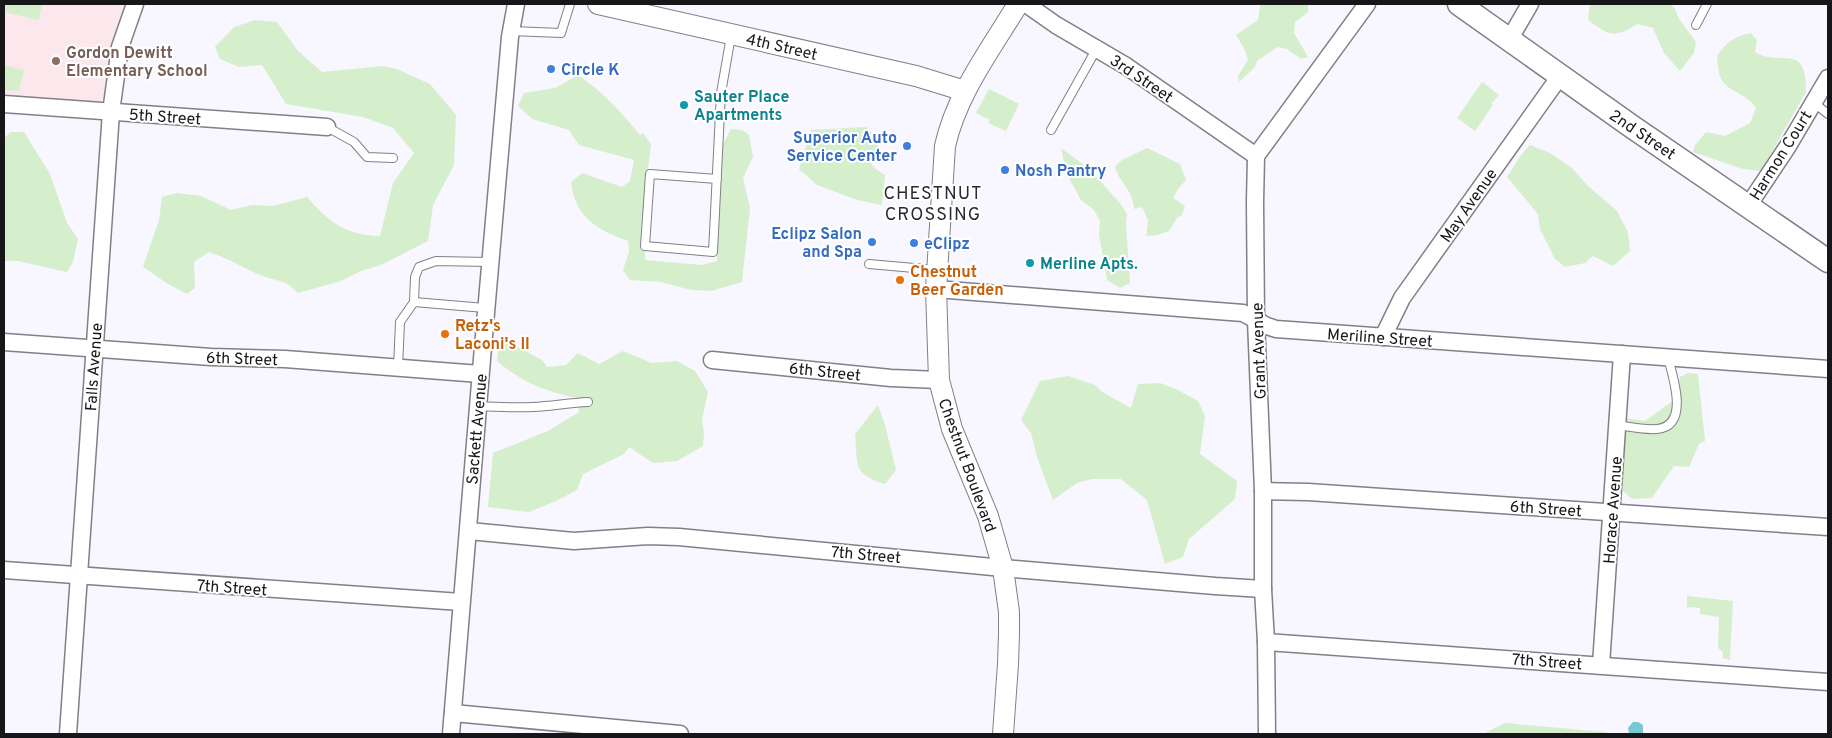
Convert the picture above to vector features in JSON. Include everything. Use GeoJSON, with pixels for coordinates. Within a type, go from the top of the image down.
{"type":"FeatureCollection","features":[{"type":"Feature","properties":{"kind":"main road","name":"2nd Street"},"geometry":{"type":"LineString","coordinates":[[1459,4],[1828,261]]}},
{"type":"Feature","properties":{"kind":"street","name":"Falls Avenue"},"geometry":{"type":"LineString","coordinates":[[68,734],[111,112],[120,47],[136,4]]}},
{"type":"Feature","properties":{"kind":"street","name":"Sackett Avenue"},"geometry":{"type":"LineString","coordinates":[[451,734],[461,602],[469,531],[485,308],[511,31],[516,4]]}},
{"type":"Feature","properties":{"kind":"street","name":"4th Street"},"geometry":{"type":"LineString","coordinates":[[598,4],[916,76],[965,91]]}},
{"type":"Feature","properties":{"kind":"street","name":"Chestnut Boulevard"},"geometry":{"type":"LineString","coordinates":[[1003,734],[1008,664],[1009,612],[1003,568],[988,516],[952,429],[939,380],[937,280],[945,146],[950,126],[965,91],[1018,4]]}},
{"type":"Feature","properties":{"kind":"street","name":"3rd Street"},"geometry":{"type":"LineString","coordinates":[[1026,4],[1056,25],[1126,66],[1256,156]]}},
{"type":"Feature","properties":{"kind":"street"},"geometry":{"type":"LineString","coordinates":[[1256,156],[1366,4]]}},
{"type":"Feature","properties":{"kind":"street"},"geometry":{"type":"LineString","coordinates":[[1509,40],[1530,4]]}},
{"type":"Feature","properties":{"kind":"street","name":"May Avenue"},"geometry":{"type":"LineString","coordinates":[[1383,337],[1402,298],[1560,76]]}},
{"type":"Feature","properties":{"kind":"street","name":"Harmon Court"},"geometry":{"type":"LineString","coordinates":[[1748,206],[1788,146],[1828,78]]}},
{"type":"Feature","properties":{"kind":"street","name":"5th Street"},"geometry":{"type":"LineString","coordinates":[[4,104],[327,127]]}},
{"type":"Feature","properties":{"kind":"street","name":"Grant Avenue"},"geometry":{"type":"LineString","coordinates":[[1256,156],[1256,320],[1263,491],[1263,589],[1266,642],[1267,734]]}},
{"type":"Feature","properties":{"kind":"street","name":"Meriline Street"},"geometry":{"type":"LineString","coordinates":[[937,280],[1243,313],[1276,329],[1828,369]]}},
{"type":"Feature","properties":{"kind":"street","name":"6th Street"},"geometry":{"type":"LineString","coordinates":[[4,342],[207,357],[285,359],[480,374]]}},
{"type":"Feature","properties":{"kind":"street","name":"Horace Avenue"},"geometry":{"type":"LineString","coordinates":[[1601,665],[1622,354]]}},
{"type":"Feature","properties":{"kind":"street","name":"6th Street"},"geometry":{"type":"LineString","coordinates":[[712,360],[891,378],[939,380]]}},
{"type":"Feature","properties":{"kind":"street","name":"6th Street"},"geometry":{"type":"LineString","coordinates":[[1263,491],[1308,492],[1828,528]]}},
{"type":"Feature","properties":{"kind":"street","name":"7th Street"},"geometry":{"type":"LineString","coordinates":[[469,531],[574,541],[648,536],[679,537],[1003,568],[1263,589]]}},
{"type":"Feature","properties":{"kind":"street","name":"7th Street"},"geometry":{"type":"LineString","coordinates":[[4,570],[461,602]]}},
{"type":"Feature","properties":{"kind":"street","name":"7th Street"},"geometry":{"type":"LineString","coordinates":[[1266,642],[1828,682]]}},
{"type":"Feature","properties":{"kind":"street"},"geometry":{"type":"LineString","coordinates":[[453,713],[680,734]]}},
{"type":"Feature","properties":{"kind":"lane"},"geometry":{"type":"LineString","coordinates":[[511,31],[561,33],[570,4]]}},
{"type":"Feature","properties":{"kind":"lane"},"geometry":{"type":"LineString","coordinates":[[1696,25],[1707,4]]}},
{"type":"Feature","properties":{"kind":"lane"},"geometry":{"type":"LineString","coordinates":[[716,179],[650,174],[645,246],[713,252],[721,93],[732,34]]}},
{"type":"Feature","properties":{"kind":"lane"},"geometry":{"type":"LineString","coordinates":[[1051,130],[1097,48]]}},
{"type":"Feature","properties":{"kind":"lane"},"geometry":{"type":"LineString","coordinates":[[1813,102],[1828,114]]}},
{"type":"Feature","properties":{"kind":"lane"},"geometry":{"type":"LineString","coordinates":[[327,127],[354,142],[366,157],[393,158]]}},
{"type":"Feature","properties":{"kind":"lane"},"geometry":{"type":"LineString","coordinates":[[398,368],[400,322],[414,302],[414,276],[419,267],[436,261],[490,262]]}},
{"type":"Feature","properties":{"kind":"lane"},"geometry":{"type":"LineString","coordinates":[[869,264],[937,280]]}},
{"type":"Feature","properties":{"kind":"lane"},"geometry":{"type":"LineString","coordinates":[[414,302],[485,308]]}},
{"type":"Feature","properties":{"kind":"lane"},"geometry":{"type":"LineString","coordinates":[[1617,426],[1658,429],[1668,426],[1675,418],[1677,391],[1668,358]]}},
{"type":"Feature","properties":{"kind":"lane"},"geometry":{"type":"LineString","coordinates":[[478,406],[530,407],[552,406],[558,403],[588,402]]}},
{"type":"Feature","properties":{"kind":"shaded area","name":"Gordon Dewitt Elementary School"},"geometry":{"type":"Polygon","coordinates":[[[4,4],[127,4],[112,40],[103,98],[99,103],[4,98],[4,4]]]}},
{"type":"Feature","properties":{"kind":"green space"},"geometry":{"type":"Polygon","coordinates":[[[4,4],[42,4],[39,20],[4,12],[4,4]]]}},
{"type":"Feature","properties":{"kind":"green space"},"geometry":{"type":"Polygon","coordinates":[[[1260,4],[1308,4],[1308,12],[1295,22],[1294,33],[1308,57],[1301,59],[1287,49],[1278,47],[1258,60],[1254,68],[1239,82],[1238,76],[1248,60],[1245,50],[1236,35],[1258,20],[1260,4]]]}},
{"type":"Feature","properties":{"kind":"green space"},"geometry":{"type":"Polygon","coordinates":[[[1590,4],[1671,4],[1679,19],[1696,42],[1694,53],[1680,71],[1664,53],[1653,28],[1638,24],[1623,32],[1612,34],[1602,30],[1588,20],[1590,4]]]}},
{"type":"Feature","properties":{"kind":"green space"},"geometry":{"type":"Polygon","coordinates":[[[255,20],[277,22],[298,51],[322,72],[383,66],[397,69],[430,84],[456,115],[454,165],[433,205],[428,241],[381,265],[361,271],[341,281],[298,293],[284,283],[260,275],[209,252],[194,262],[195,288],[187,294],[143,267],[159,220],[162,197],[177,193],[201,196],[231,210],[252,205],[273,206],[307,197],[339,226],[357,233],[380,236],[393,183],[414,153],[393,128],[363,117],[286,104],[262,65],[239,67],[220,59],[215,47],[234,27],[255,20]]]}},
{"type":"Feature","properties":{"kind":"green space"},"geometry":{"type":"Polygon","coordinates":[[[1751,33],[1757,40],[1755,52],[1764,56],[1790,58],[1797,61],[1802,66],[1805,76],[1806,92],[1761,171],[1743,169],[1693,152],[1695,145],[1706,132],[1725,136],[1750,123],[1756,108],[1749,100],[1728,87],[1722,80],[1717,56],[1731,40],[1751,33]]]}},
{"type":"Feature","properties":{"kind":"green space"},"geometry":{"type":"Polygon","coordinates":[[[4,65],[24,70],[19,91],[4,90],[4,65]]]}},
{"type":"Feature","properties":{"kind":"green space"},"geometry":{"type":"Polygon","coordinates":[[[578,75],[603,95],[640,135],[643,133],[651,144],[644,203],[645,260],[702,265],[717,261],[720,170],[723,144],[731,129],[742,130],[749,135],[753,157],[743,178],[750,208],[742,282],[711,291],[691,290],[661,282],[630,280],[623,270],[629,252],[628,241],[597,227],[589,220],[577,204],[571,182],[582,173],[622,187],[630,181],[634,160],[579,145],[569,130],[532,119],[518,106],[524,93],[555,88],[578,75]]]}},
{"type":"Feature","properties":{"kind":"green space"},"geometry":{"type":"Polygon","coordinates":[[[1482,82],[1499,95],[1491,104],[1493,105],[1475,131],[1457,118],[1482,82]]]}},
{"type":"Feature","properties":{"kind":"green space"},"geometry":{"type":"Polygon","coordinates":[[[989,89],[1019,104],[1006,131],[988,123],[990,120],[976,113],[989,89]]]}},
{"type":"Feature","properties":{"kind":"green space"},"geometry":{"type":"Polygon","coordinates":[[[866,127],[875,136],[880,153],[871,164],[885,175],[882,205],[857,200],[817,185],[799,169],[811,130],[866,127]]]}},
{"type":"Feature","properties":{"kind":"green space"},"geometry":{"type":"Polygon","coordinates":[[[11,132],[24,132],[50,174],[67,223],[78,239],[73,262],[67,272],[18,261],[4,261],[4,138],[11,132]]]}},
{"type":"Feature","properties":{"kind":"green space"},"geometry":{"type":"Polygon","coordinates":[[[1530,145],[1550,153],[1571,167],[1588,186],[1617,211],[1628,232],[1630,251],[1613,266],[1593,256],[1585,263],[1565,267],[1555,259],[1540,229],[1538,214],[1507,177],[1530,145]]]}},
{"type":"Feature","properties":{"kind":"green space"},"geometry":{"type":"Polygon","coordinates":[[[1061,148],[1088,168],[1119,202],[1127,214],[1130,283],[1120,288],[1107,280],[1099,235],[1100,221],[1094,210],[1081,200],[1066,173],[1061,148]]]}},
{"type":"Feature","properties":{"kind":"green space"},"geometry":{"type":"Polygon","coordinates":[[[1147,148],[1180,164],[1186,180],[1173,198],[1185,206],[1182,215],[1177,218],[1169,231],[1146,236],[1148,220],[1142,207],[1134,209],[1129,191],[1115,167],[1122,160],[1147,148]]]}},
{"type":"Feature","properties":{"kind":"green space"},"geometry":{"type":"Polygon","coordinates":[[[507,341],[542,360],[547,367],[566,365],[578,353],[599,364],[623,351],[651,363],[677,361],[695,371],[708,392],[702,420],[703,446],[677,461],[653,463],[629,447],[624,454],[583,474],[577,490],[556,501],[529,512],[488,507],[493,453],[548,431],[579,412],[577,398],[555,393],[534,385],[515,375],[497,361],[499,342],[507,341]]]}},
{"type":"Feature","properties":{"kind":"green space"},"geometry":{"type":"Polygon","coordinates":[[[1688,373],[1698,374],[1705,441],[1699,444],[1689,467],[1674,466],[1652,498],[1632,499],[1623,491],[1620,472],[1625,441],[1625,418],[1645,421],[1674,400],[1680,377],[1688,373]]]}},
{"type":"Feature","properties":{"kind":"green space"},"geometry":{"type":"Polygon","coordinates":[[[1068,376],[1095,385],[1102,392],[1131,408],[1138,384],[1160,383],[1198,401],[1205,416],[1200,454],[1237,481],[1235,499],[1189,539],[1183,557],[1165,564],[1147,500],[1121,479],[1092,479],[1077,483],[1053,500],[1037,457],[1031,433],[1021,420],[1040,381],[1068,376]]]}},
{"type":"Feature","properties":{"kind":"green space"},"geometry":{"type":"Polygon","coordinates":[[[878,405],[896,470],[885,484],[874,480],[862,472],[856,453],[855,434],[878,405]]]}},
{"type":"Feature","properties":{"kind":"green space"},"geometry":{"type":"Polygon","coordinates":[[[1687,596],[1733,601],[1730,660],[1723,658],[1723,652],[1718,648],[1719,617],[1700,614],[1700,608],[1687,607],[1687,596]]]}},
{"type":"Feature","properties":{"kind":"green space"},"geometry":{"type":"Polygon","coordinates":[[[1505,723],[1605,732],[1610,734],[1483,734],[1505,723]]]}},
{"type":"Feature","properties":{"kind":"water"},"geometry":{"type":"Polygon","coordinates":[[[1633,722],[1643,725],[1643,734],[1629,734],[1628,728],[1633,722]]]}},
{"type":"Feature","properties":{"kind":"place","name":"Gordon Dewitt Elementary School"},"geometry":{"type":"Point","coordinates":[56,61]}},
{"type":"Feature","properties":{"kind":"place","name":"Circle K"},"geometry":{"type":"Point","coordinates":[551,69]}},
{"type":"Feature","properties":{"kind":"place","name":"Sauter Place Apartments"},"geometry":{"type":"Point","coordinates":[684,105]}},
{"type":"Feature","properties":{"kind":"place","name":"Superior Auto Service Center"},"geometry":{"type":"Point","coordinates":[907,146]}},
{"type":"Feature","properties":{"kind":"place","name":"Nosh Pantry"},"geometry":{"type":"Point","coordinates":[1005,170]}},
{"type":"Feature","properties":{"kind":"place","name":"Eclipz Salon and Spa"},"geometry":{"type":"Point","coordinates":[872,242]}},
{"type":"Feature","properties":{"kind":"place","name":"eClipz"},"geometry":{"type":"Point","coordinates":[914,243]}},
{"type":"Feature","properties":{"kind":"place","name":"Merline Apts."},"geometry":{"type":"Point","coordinates":[1030,263]}},
{"type":"Feature","properties":{"kind":"place","name":"Chestnut Beer Garden"},"geometry":{"type":"Point","coordinates":[900,280]}},
{"type":"Feature","properties":{"kind":"place","name":"Retz's Laconi's II"},"geometry":{"type":"Point","coordinates":[445,334]}},
{"type":"Feature","properties":{"kind":"district","name":"CHESTNUT CROSSING"},"geometry":{"type":"Point","coordinates":[933,203]}}]}
